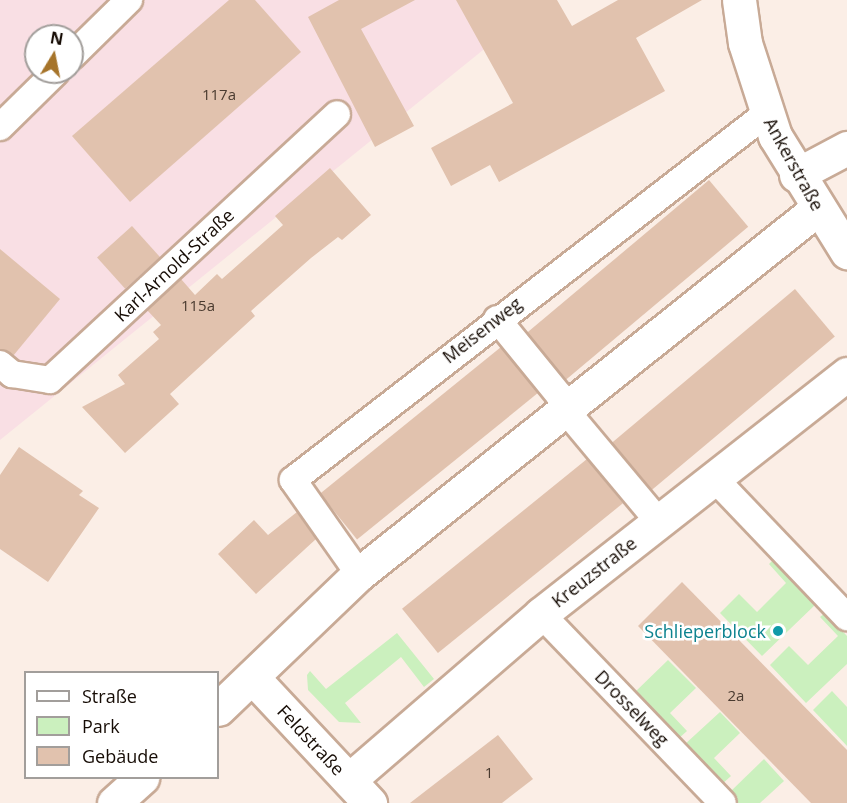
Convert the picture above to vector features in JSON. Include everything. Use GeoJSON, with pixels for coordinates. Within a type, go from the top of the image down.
{"type":"FeatureCollection","features":[{"type":"Feature","properties":{"kind":"street","name":"Ankerstraße"},"geometry":{"type":"LineString","coordinates":[[739,0],[745,43],[766,114],[796,175],[847,252]]}},
{"type":"Feature","properties":{"kind":"street"},"geometry":{"type":"LineString","coordinates":[[796,175],[847,148]]}},
{"type":"Feature","properties":{"kind":"street"},"geometry":{"type":"LineString","coordinates":[[219,708],[359,574],[567,412],[817,209]]}},
{"type":"Feature","properties":{"kind":"street","name":"Kreuzstraße"},"geometry":{"type":"LineString","coordinates":[[359,792],[541,614],[847,374]]}},
{"type":"Feature","properties":{"kind":"street","name":"Feldstraße"},"geometry":{"type":"LineString","coordinates":[[252,677],[359,792]]}},
{"type":"Feature","properties":{"kind":"street"},"geometry":{"type":"LineString","coordinates":[[114,803],[140,779]]}},
{"type":"Feature","properties":{"kind":"lane"},"geometry":{"type":"LineString","coordinates":[[84,44],[129,0]]}},
{"type":"Feature","properties":{"kind":"lane"},"geometry":{"type":"LineString","coordinates":[[0,127],[44,84]]}},
{"type":"Feature","properties":{"kind":"lane","name":"Karl-Arnold-Straße"},"geometry":{"type":"LineString","coordinates":[[0,364],[12,374],[50,380],[337,114]]}},
{"type":"Feature","properties":{"kind":"lane","name":"Meisenweg"},"geometry":{"type":"LineString","coordinates":[[359,574],[293,480],[497,318],[766,114]]}},
{"type":"Feature","properties":{"kind":"lane"},"geometry":{"type":"LineString","coordinates":[[497,318],[559,395],[567,412],[658,521]]}},
{"type":"Feature","properties":{"kind":"lane"},"geometry":{"type":"LineString","coordinates":[[713,477],[847,617]]}},
{"type":"Feature","properties":{"kind":"lane","name":"Drosselweg"},"geometry":{"type":"LineString","coordinates":[[541,614],[723,803]]}},
{"type":"Feature","properties":{"kind":"shaded area"},"geometry":{"type":"Polygon","coordinates":[[[0,0],[545,0],[0,440],[0,0]]]}},
{"type":"Feature","properties":{"kind":"green space"},"geometry":{"type":"Polygon","coordinates":[[[774,559],[816,604],[762,656],[720,613],[739,594],[757,612],[786,583],[769,564],[774,559]]]}},
{"type":"Feature","properties":{"kind":"green space"},"geometry":{"type":"Polygon","coordinates":[[[825,613],[847,636],[847,664],[806,703],[770,665],[789,646],[808,665],[838,636],[820,617],[825,613]]]}},
{"type":"Feature","properties":{"kind":"green space"},"geometry":{"type":"Polygon","coordinates":[[[397,633],[434,679],[424,687],[401,657],[345,703],[361,723],[339,722],[308,690],[307,675],[310,671],[326,689],[397,633]]]}},
{"type":"Feature","properties":{"kind":"green space"},"geometry":{"type":"Polygon","coordinates":[[[668,660],[696,688],[670,713],[687,731],[678,739],[633,694],[668,660]]]}},
{"type":"Feature","properties":{"kind":"green space"},"geometry":{"type":"Polygon","coordinates":[[[832,691],[847,707],[847,746],[813,710],[832,691]]]}},
{"type":"Feature","properties":{"kind":"green space"},"geometry":{"type":"Polygon","coordinates":[[[720,712],[740,733],[714,758],[731,776],[721,785],[684,745],[720,712]]]}},
{"type":"Feature","properties":{"kind":"green space"},"geometry":{"type":"Polygon","coordinates":[[[764,759],[784,781],[760,803],[738,803],[729,793],[764,759]]]}},
{"type":"Feature","properties":{"kind":"building"},"geometry":{"type":"Polygon","coordinates":[[[229,0],[255,0],[301,52],[130,202],[72,136],[229,0]]]}},
{"type":"Feature","properties":{"kind":"building"},"geometry":{"type":"Polygon","coordinates":[[[339,0],[415,0],[361,29],[414,126],[375,147],[308,17],[339,0]]]}},
{"type":"Feature","properties":{"kind":"building"},"geometry":{"type":"Polygon","coordinates":[[[456,0],[557,0],[572,26],[618,0],[702,0],[636,38],[665,91],[499,182],[490,165],[451,186],[431,148],[513,103],[456,0]]]}},
{"type":"Feature","properties":{"kind":"building"},"geometry":{"type":"Polygon","coordinates":[[[330,168],[371,215],[342,240],[338,237],[311,258],[251,311],[255,316],[170,394],[179,404],[125,453],[82,407],[125,384],[118,375],[159,339],[153,332],[161,325],[147,310],[181,279],[195,295],[217,274],[222,279],[283,225],[275,216],[330,168]]]}},
{"type":"Feature","properties":{"kind":"building"},"geometry":{"type":"Polygon","coordinates":[[[709,180],[748,227],[566,380],[527,333],[709,180]]]}},
{"type":"Feature","properties":{"kind":"building"},"geometry":{"type":"Polygon","coordinates":[[[132,226],[160,257],[125,289],[97,257],[132,226]]]}},
{"type":"Feature","properties":{"kind":"building"},"geometry":{"type":"Polygon","coordinates":[[[0,249],[60,299],[13,356],[0,349],[0,249]]]}},
{"type":"Feature","properties":{"kind":"building"},"geometry":{"type":"Polygon","coordinates":[[[795,289],[835,336],[652,490],[612,443],[795,289]]]}},
{"type":"Feature","properties":{"kind":"building"},"geometry":{"type":"Polygon","coordinates":[[[501,347],[538,393],[357,539],[320,494],[501,347]]]}},
{"type":"Feature","properties":{"kind":"building"},"geometry":{"type":"Polygon","coordinates":[[[19,447],[83,491],[79,495],[99,508],[48,582],[0,549],[0,475],[19,447]]]}},
{"type":"Feature","properties":{"kind":"building"},"geometry":{"type":"Polygon","coordinates":[[[587,459],[623,503],[438,653],[402,609],[587,459]]]}},
{"type":"Feature","properties":{"kind":"building"},"geometry":{"type":"Polygon","coordinates":[[[297,512],[316,539],[256,594],[218,554],[254,520],[268,535],[297,512]]]}},
{"type":"Feature","properties":{"kind":"building"},"geometry":{"type":"Polygon","coordinates":[[[682,582],[847,750],[847,803],[811,803],[638,626],[682,582]]]}},
{"type":"Feature","properties":{"kind":"building"},"geometry":{"type":"Polygon","coordinates":[[[498,735],[533,779],[502,803],[410,803],[498,735]]]}},
{"type":"Feature","properties":{"kind":"place","name":"Schlieperblock"},"geometry":{"type":"Point","coordinates":[778,631]}}]}
